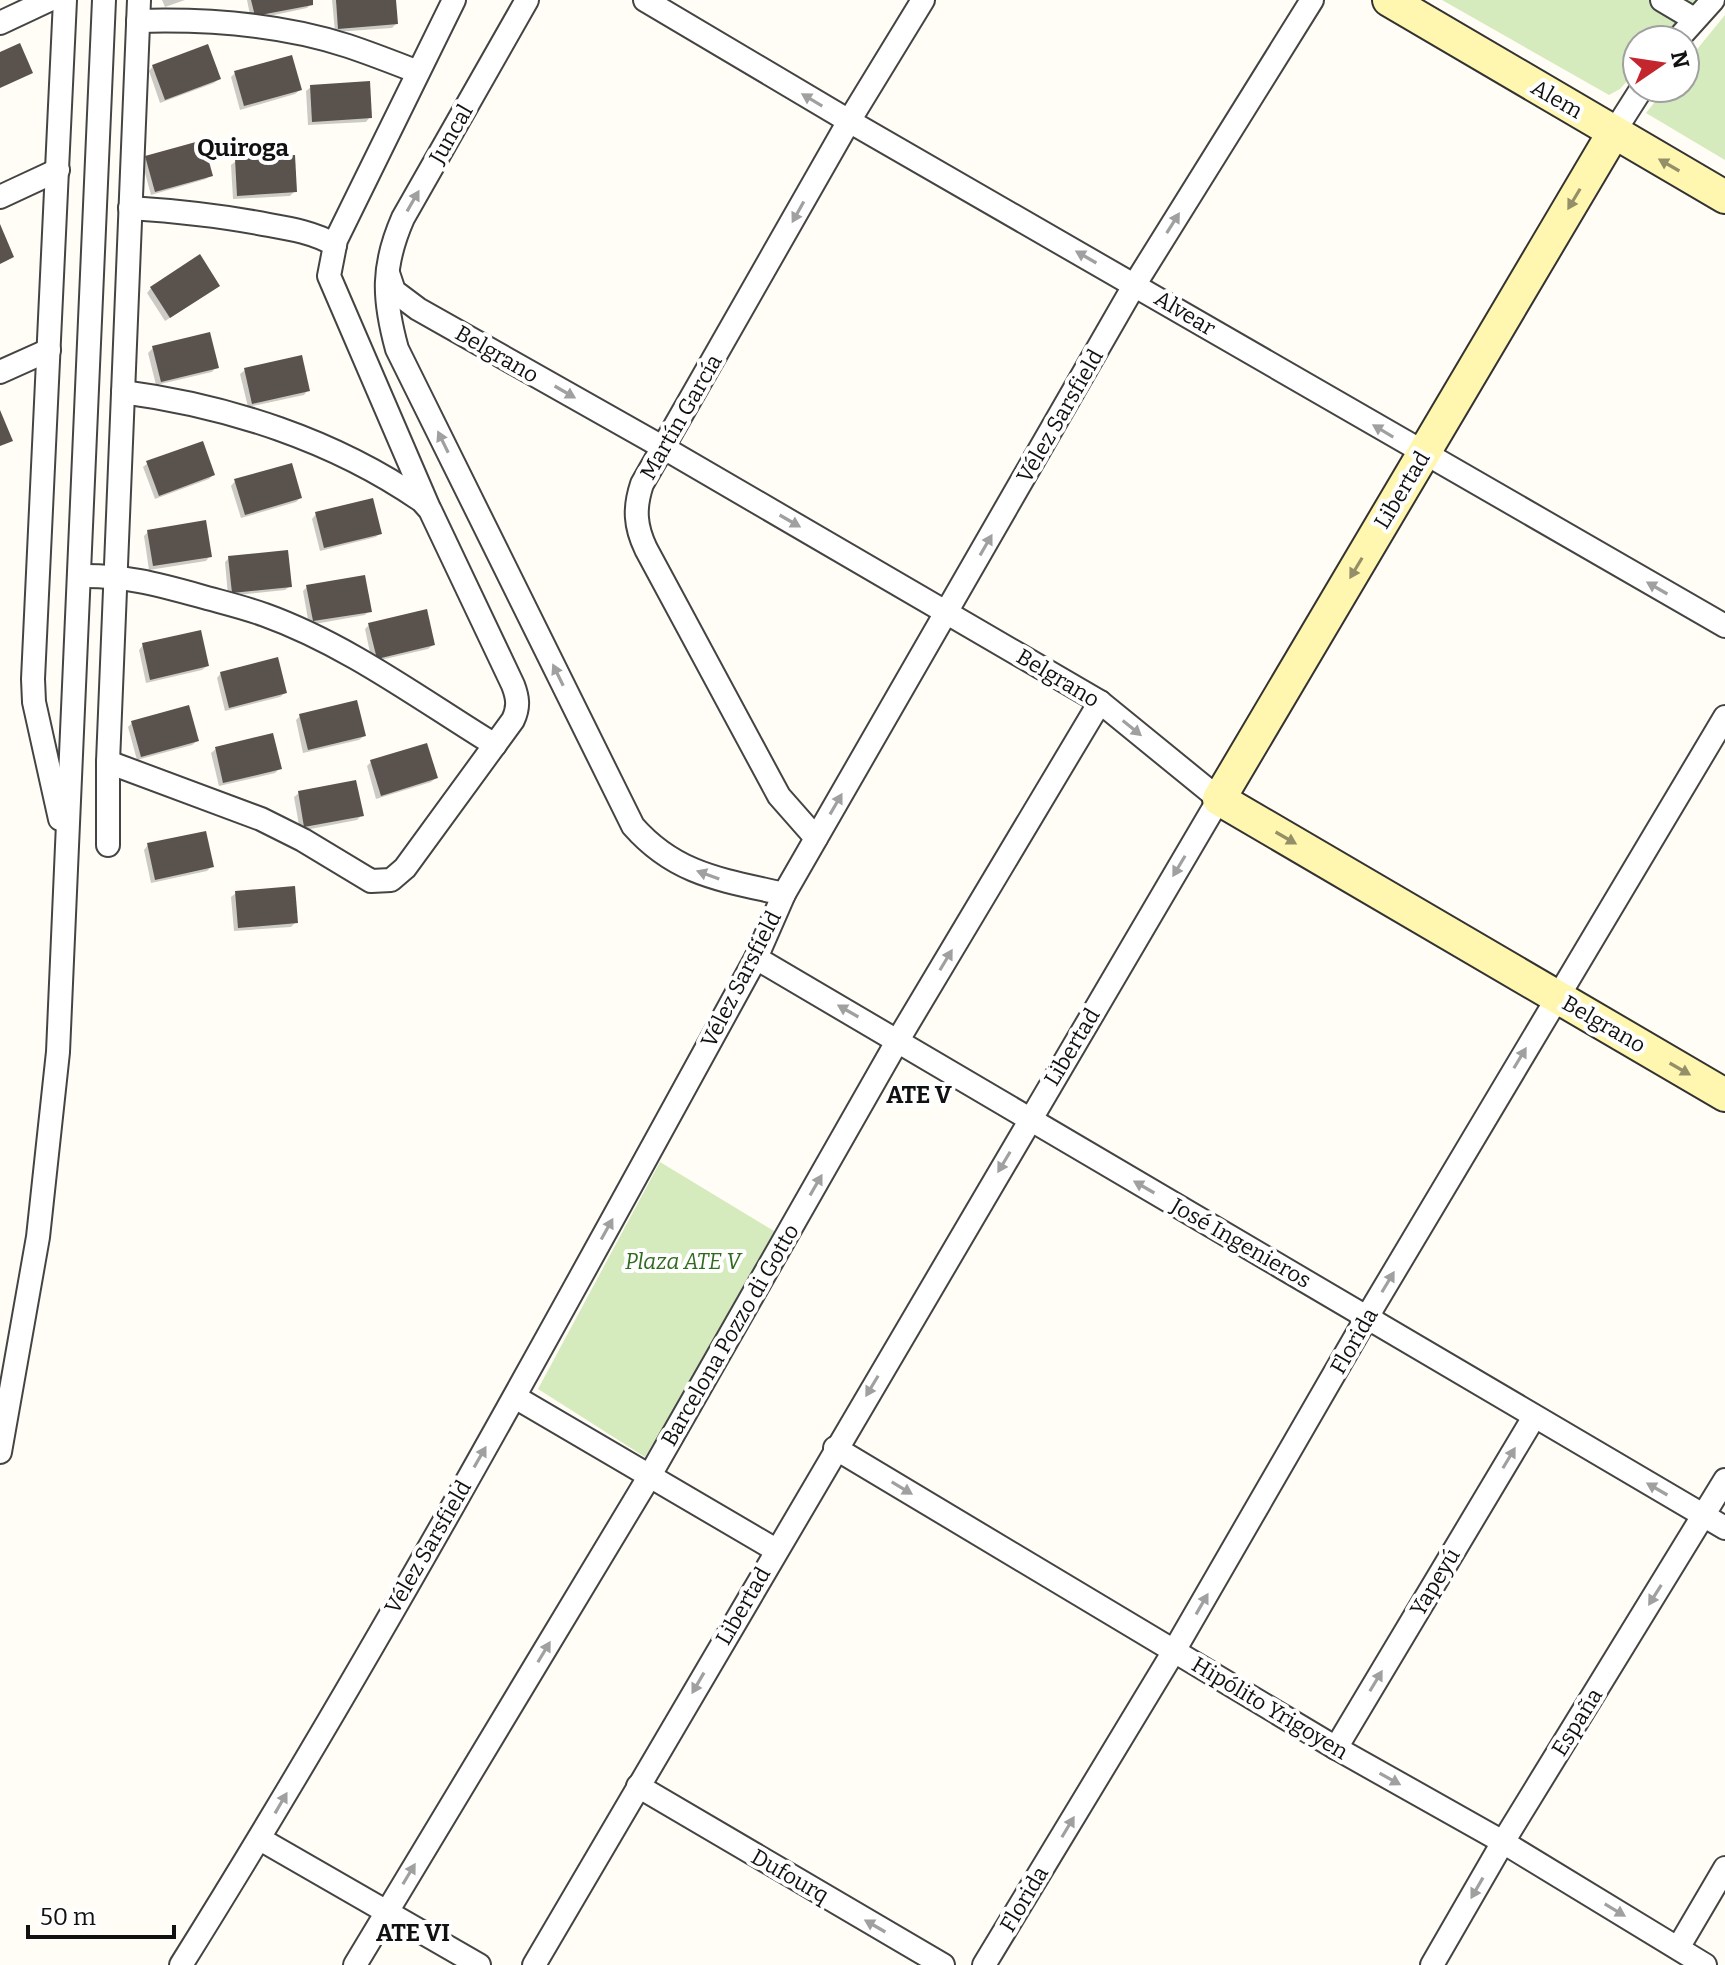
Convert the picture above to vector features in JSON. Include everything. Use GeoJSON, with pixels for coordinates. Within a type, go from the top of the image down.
{"type":"FeatureCollection","features":[{"type":"Feature","properties":{"kind":"main road","name":"Alem"},"geometry":{"type":"LineString","coordinates":[[1389,0],[1725,197]]}},
{"type":"Feature","properties":{"kind":"main road","name":"Libertad"},"geometry":{"type":"LineString","coordinates":[[1219,799],[1614,132]]}},
{"type":"Feature","properties":{"kind":"main road","name":"Belgrano"},"geometry":{"type":"LineString","coordinates":[[1219,799],[1725,1095]]}},
{"type":"Feature","properties":{"kind":"street"},"geometry":{"type":"LineString","coordinates":[[0,23],[49,0]]}},
{"type":"Feature","properties":{"kind":"street"},"geometry":{"type":"LineString","coordinates":[[65,0],[34,690],[67,850]]}},
{"type":"Feature","properties":{"kind":"street"},"geometry":{"type":"LineString","coordinates":[[0,1452],[38,1237],[58,1052],[104,0]]}},
{"type":"Feature","properties":{"kind":"street"},"geometry":{"type":"LineString","coordinates":[[108,762],[261,819],[371,881],[391,880],[405,868],[518,710],[518,697],[430,510],[329,276],[335,245],[454,0]]}},
{"type":"Feature","properties":{"kind":"street","name":"Juncal"},"geometry":{"type":"LineString","coordinates":[[527,0],[403,218],[391,247],[387,311],[397,349],[633,826],[652,847],[670,859],[714,878],[784,894]]}},
{"type":"Feature","properties":{"kind":"street","name":"Alvear"},"geometry":{"type":"LineString","coordinates":[[645,0],[1423,454],[1725,626]]}},
{"type":"Feature","properties":{"kind":"street","name":"Martín García"},"geometry":{"type":"LineString","coordinates":[[816,838],[779,796],[638,532],[635,506],[642,484],[849,121],[923,0]]}},
{"type":"Feature","properties":{"kind":"street","name":"Vélez Sarsfield"},"geometry":{"type":"LineString","coordinates":[[181,1965],[260,1839],[515,1397],[756,958],[784,894],[816,838],[1135,284],[1312,0]]}},
{"type":"Feature","properties":{"kind":"street"},"geometry":{"type":"LineString","coordinates":[[1662,0],[1694,19]]}},
{"type":"Feature","properties":{"kind":"street"},"geometry":{"type":"LineString","coordinates":[[1690,24],[1713,0]]}},
{"type":"Feature","properties":{"kind":"street"},"geometry":{"type":"LineString","coordinates":[[108,845],[108,762],[138,10],[289,32],[346,45],[418,72]]}},
{"type":"Feature","properties":{"kind":"street"},"geometry":{"type":"LineString","coordinates":[[1614,132],[1632,104]]}},
{"type":"Feature","properties":{"kind":"street"},"geometry":{"type":"LineString","coordinates":[[0,197],[58,170]]}},
{"type":"Feature","properties":{"kind":"street"},"geometry":{"type":"LineString","coordinates":[[130,208],[217,215],[305,232],[323,237],[335,245]]}},
{"type":"Feature","properties":{"kind":"street","name":"Belgrano"},"geometry":{"type":"LineString","coordinates":[[388,273],[394,291],[418,309],[1100,702],[1219,799]]}},
{"type":"Feature","properties":{"kind":"street"},"geometry":{"type":"LineString","coordinates":[[0,372],[49,350]]}},
{"type":"Feature","properties":{"kind":"street"},"geometry":{"type":"LineString","coordinates":[[123,392],[214,408],[306,440],[354,461],[415,496],[430,510]]}},
{"type":"Feature","properties":{"kind":"street"},"geometry":{"type":"LineString","coordinates":[[79,576],[115,575],[174,588],[266,616],[328,643],[495,745]]}},
{"type":"Feature","properties":{"kind":"street","name":"Barcelona Pozzo di Gotto"},"geometry":{"type":"LineString","coordinates":[[355,1965],[649,1477],[898,1040],[1100,702]]}},
{"type":"Feature","properties":{"kind":"street","name":"Florida"},"geometry":{"type":"LineString","coordinates":[[984,1965],[1174,1651],[1556,996],[1725,717]]}},
{"type":"Feature","properties":{"kind":"street","name":"Libertad"},"geometry":{"type":"LineString","coordinates":[[534,1965],[1219,799]]}},
{"type":"Feature","properties":{"kind":"street","name":"José Ingenieros"},"geometry":{"type":"LineString","coordinates":[[756,958],[1725,1528]]}},
{"type":"Feature","properties":{"kind":"street"},"geometry":{"type":"LineString","coordinates":[[515,1397],[776,1550]]}},
{"type":"Feature","properties":{"kind":"street","name":"Yapeyú"},"geometry":{"type":"LineString","coordinates":[[1336,1748],[1534,1417]]}},
{"type":"Feature","properties":{"kind":"street","name":"Hipólito Yrigoyen"},"geometry":{"type":"LineString","coordinates":[[835,1448],[1336,1748],[1503,1842],[1705,1965]]}},
{"type":"Feature","properties":{"kind":"street","name":"España"},"geometry":{"type":"LineString","coordinates":[[1432,1965],[1503,1842],[1725,1480]]}},
{"type":"Feature","properties":{"kind":"street","name":"Dufourq"},"geometry":{"type":"LineString","coordinates":[[638,1786],[943,1965]]}},
{"type":"Feature","properties":{"kind":"street"},"geometry":{"type":"LineString","coordinates":[[260,1839],[479,1965]]}},
{"type":"Feature","properties":{"kind":"street"},"geometry":{"type":"LineString","coordinates":[[1678,1948],[1725,1868]]}},
{"type":"Feature","properties":{"kind":"green space"},"geometry":{"type":"Polygon","coordinates":[[[1442,0],[1696,0],[1676,24],[1621,24],[1621,88],[1609,95],[1442,0]]]}},
{"type":"Feature","properties":{"kind":"green space"},"geometry":{"type":"Polygon","coordinates":[[[1725,15],[1725,160],[1646,113],[1653,104],[1701,104],[1701,44],[1725,15]]]}},
{"type":"Feature","properties":{"kind":"green space","name":"Plaza ATE V"},"geometry":{"type":"Polygon","coordinates":[[[660,1162],[779,1234],[645,1457],[538,1389],[660,1162]]]}},
{"type":"Feature","properties":{"kind":"building"},"geometry":{"type":"Polygon","coordinates":[[[251,0],[313,0],[313,5],[255,16],[251,0]]]}},
{"type":"Feature","properties":{"kind":"building"},"geometry":{"type":"Polygon","coordinates":[[[336,0],[396,0],[398,24],[338,29],[336,0]]]}},
{"type":"Feature","properties":{"kind":"building"},"geometry":{"type":"Polygon","coordinates":[[[20,43],[33,73],[0,88],[0,52],[20,43]]]}},
{"type":"Feature","properties":{"kind":"building"},"geometry":{"type":"Polygon","coordinates":[[[208,44],[221,79],[165,100],[152,65],[208,44]]]}},
{"type":"Feature","properties":{"kind":"building"},"geometry":{"type":"Polygon","coordinates":[[[292,55],[302,90],[244,106],[234,71],[292,55]]]}},
{"type":"Feature","properties":{"kind":"building"},"geometry":{"type":"Polygon","coordinates":[[[370,81],[372,118],[312,122],[310,85],[370,81]]]}},
{"type":"Feature","properties":{"kind":"building"},"geometry":{"type":"Polygon","coordinates":[[[203,140],[213,176],[155,192],[145,156],[203,140]]]}},
{"type":"Feature","properties":{"kind":"building"},"geometry":{"type":"Polygon","coordinates":[[[295,155],[297,192],[237,196],[235,159],[295,155]]]}},
{"type":"Feature","properties":{"kind":"building"},"geometry":{"type":"Polygon","coordinates":[[[0,224],[14,257],[0,264],[0,224]]]}},
{"type":"Feature","properties":{"kind":"building"},"geometry":{"type":"Polygon","coordinates":[[[200,254],[220,286],[170,318],[150,287],[200,254]]]}},
{"type":"Feature","properties":{"kind":"building"},"geometry":{"type":"Polygon","coordinates":[[[210,332],[219,368],[161,382],[152,346],[210,332]]]}},
{"type":"Feature","properties":{"kind":"building"},"geometry":{"type":"Polygon","coordinates":[[[302,355],[310,391],[252,404],[244,368],[302,355]]]}},
{"type":"Feature","properties":{"kind":"building"},"geometry":{"type":"Polygon","coordinates":[[[0,410],[13,441],[0,446],[0,410]]]}},
{"type":"Feature","properties":{"kind":"building"},"geometry":{"type":"Polygon","coordinates":[[[203,441],[215,475],[159,496],[146,461],[203,441]]]}},
{"type":"Feature","properties":{"kind":"building"},"geometry":{"type":"Polygon","coordinates":[[[292,463],[302,498],[245,515],[234,479],[292,463]]]}},
{"type":"Feature","properties":{"kind":"building"},"geometry":{"type":"Polygon","coordinates":[[[373,498],[382,534],[324,548],[315,512],[373,498]]]}},
{"type":"Feature","properties":{"kind":"building"},"geometry":{"type":"Polygon","coordinates":[[[206,520],[212,557],[153,566],[147,530],[206,520]]]}},
{"type":"Feature","properties":{"kind":"building"},"geometry":{"type":"Polygon","coordinates":[[[288,550],[292,587],[232,593],[228,556],[288,550]]]}},
{"type":"Feature","properties":{"kind":"building"},"geometry":{"type":"Polygon","coordinates":[[[365,575],[372,612],[313,621],[306,585],[365,575]]]}},
{"type":"Feature","properties":{"kind":"building"},"geometry":{"type":"Polygon","coordinates":[[[427,609],[435,645],[377,659],[368,623],[427,609]]]}},
{"type":"Feature","properties":{"kind":"building"},"geometry":{"type":"Polygon","coordinates":[[[201,630],[209,666],[150,680],[142,643],[201,630]]]}},
{"type":"Feature","properties":{"kind":"building"},"geometry":{"type":"Polygon","coordinates":[[[278,657],[287,693],[229,708],[220,672],[278,657]]]}},
{"type":"Feature","properties":{"kind":"building"},"geometry":{"type":"Polygon","coordinates":[[[357,700],[366,736],[308,750],[299,714],[357,700]]]}},
{"type":"Feature","properties":{"kind":"building"},"geometry":{"type":"Polygon","coordinates":[[[189,705],[199,741],[141,757],[131,721],[189,705]]]}},
{"type":"Feature","properties":{"kind":"building"},"geometry":{"type":"Polygon","coordinates":[[[273,733],[282,769],[223,783],[215,747],[273,733]]]}},
{"type":"Feature","properties":{"kind":"building"},"geometry":{"type":"Polygon","coordinates":[[[427,743],[438,778],[381,796],[370,760],[427,743]]]}},
{"type":"Feature","properties":{"kind":"building"},"geometry":{"type":"Polygon","coordinates":[[[356,780],[364,816],[304,827],[298,791],[356,780]]]}},
{"type":"Feature","properties":{"kind":"building"},"geometry":{"type":"Polygon","coordinates":[[[206,831],[214,867],[155,880],[147,843],[206,831]]]}},
{"type":"Feature","properties":{"kind":"building"},"geometry":{"type":"Polygon","coordinates":[[[295,886],[298,923],[238,928],[235,891],[295,886]]]}},
{"type":"Feature","properties":{"kind":"district","name":"Quiroga"},"geometry":{"type":"Point","coordinates":[243,148]}},
{"type":"Feature","properties":{"kind":"district","name":"ATE V"},"geometry":{"type":"Point","coordinates":[919,1095]}},
{"type":"Feature","properties":{"kind":"district","name":"ATE VI"},"geometry":{"type":"Point","coordinates":[413,1933]}}]}
